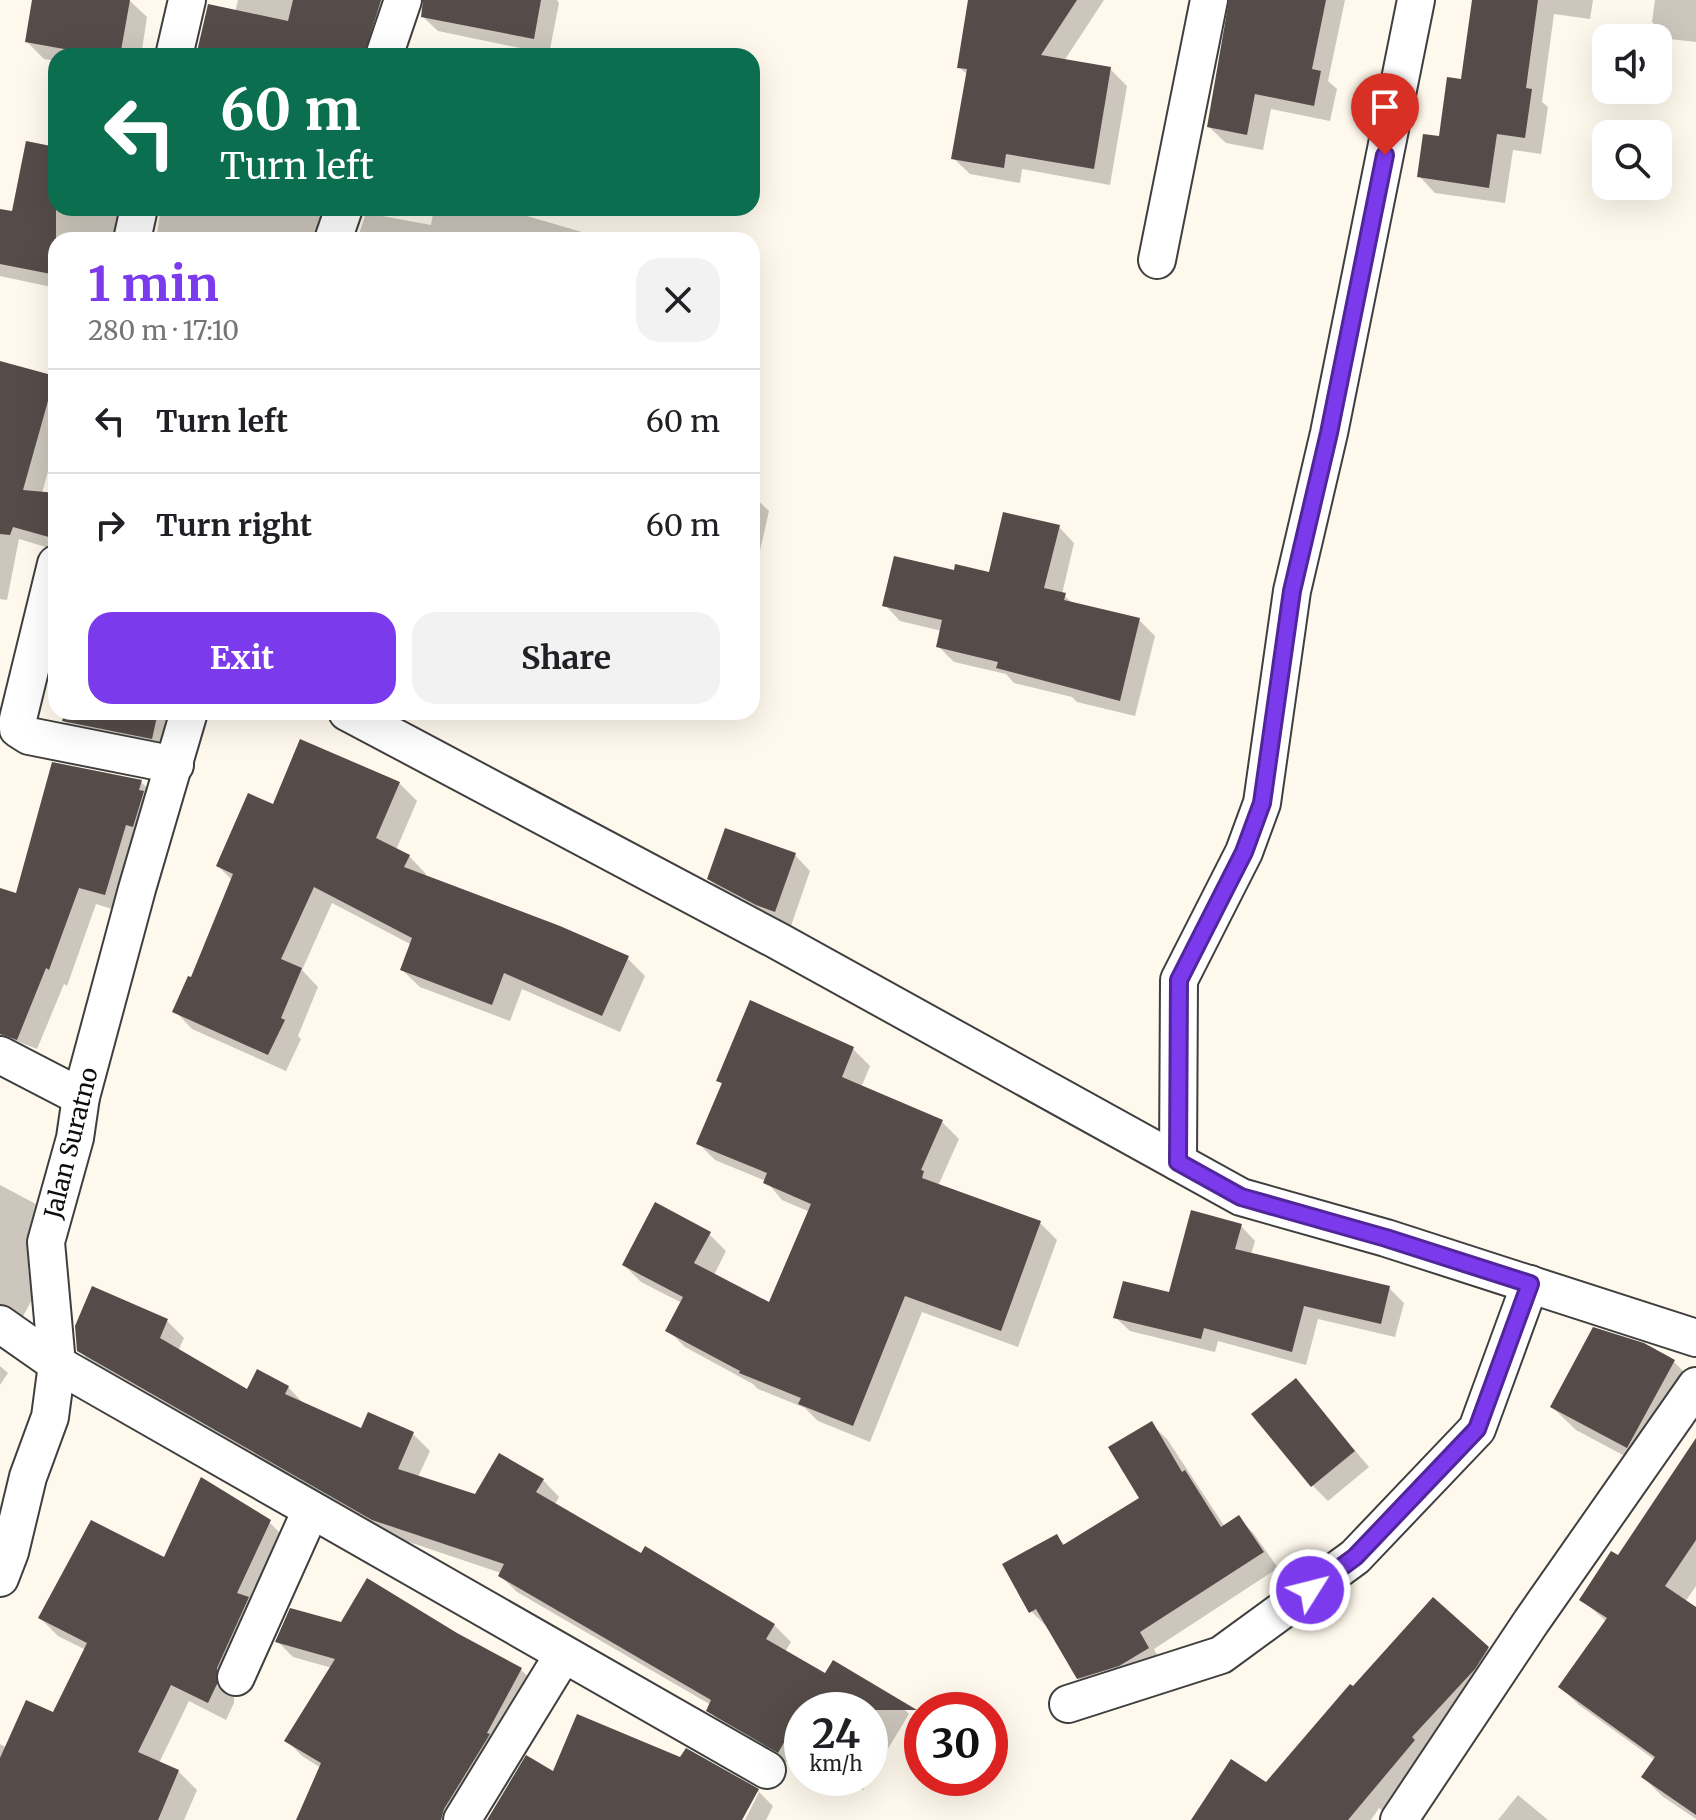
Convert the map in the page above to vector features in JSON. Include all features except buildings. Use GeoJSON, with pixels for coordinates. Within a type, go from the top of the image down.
{"type":"FeatureCollection","features":[{"type":"Feature","properties":{"kind":"street"},"geometry":{"type":"LineString","coordinates":[[176,48],[187,0]]}},
{"type":"Feature","properties":{"kind":"street"},"geometry":{"type":"LineString","coordinates":[[387,48],[403,0]]}},
{"type":"Feature","properties":{"kind":"street"},"geometry":{"type":"LineString","coordinates":[[1157,260],[1209,0]]}},
{"type":"Feature","properties":{"kind":"street"},"geometry":{"type":"LineString","coordinates":[[1178,1162],[1179,980],[1244,852],[1262,803],[1292,591],[1329,433],[1416,0]]}},
{"type":"Feature","properties":{"kind":"street"},"geometry":{"type":"LineString","coordinates":[[48,597],[18,729],[29,736],[175,765]]}},
{"type":"Feature","properties":{"kind":"street","name":"Jalan Suratno"},"geometry":{"type":"LineString","coordinates":[[0,1578],[10,1552],[28,1477],[50,1417],[57,1364],[46,1242],[137,889],[187,720]]}},
{"type":"Feature","properties":{"kind":"street"},"geometry":{"type":"LineString","coordinates":[[362,720],[780,942],[1241,1197],[1386,1238],[1696,1338]]}},
{"type":"Feature","properties":{"kind":"street"},"geometry":{"type":"LineString","coordinates":[[0,1055],[81,1097]]}},
{"type":"Feature","properties":{"kind":"street"},"geometry":{"type":"LineString","coordinates":[[1068,1704],[1221,1655],[1355,1557],[1477,1429],[1530,1284]]}},
{"type":"Feature","properties":{"kind":"street"},"geometry":{"type":"LineString","coordinates":[[0,1324],[57,1364],[767,1770]]}},
{"type":"Feature","properties":{"kind":"street"},"geometry":{"type":"LineString","coordinates":[[1399,1820],[1531,1622],[1696,1386]]}},
{"type":"Feature","properties":{"kind":"street"},"geometry":{"type":"LineString","coordinates":[[236,1677],[311,1510]]}},
{"type":"Feature","properties":{"kind":"street"},"geometry":{"type":"LineString","coordinates":[[462,1820],[563,1655]]}},
{"type":"Feature","properties":{"kind":"route"},"geometry":{"type":"LineString","coordinates":[[1310,1590],[1355,1557],[1477,1429],[1530,1284],[1386,1238],[1241,1197],[1178,1162],[1179,980],[1244,852],[1262,803],[1292,591],[1329,433],[1385,155]]}}]}
